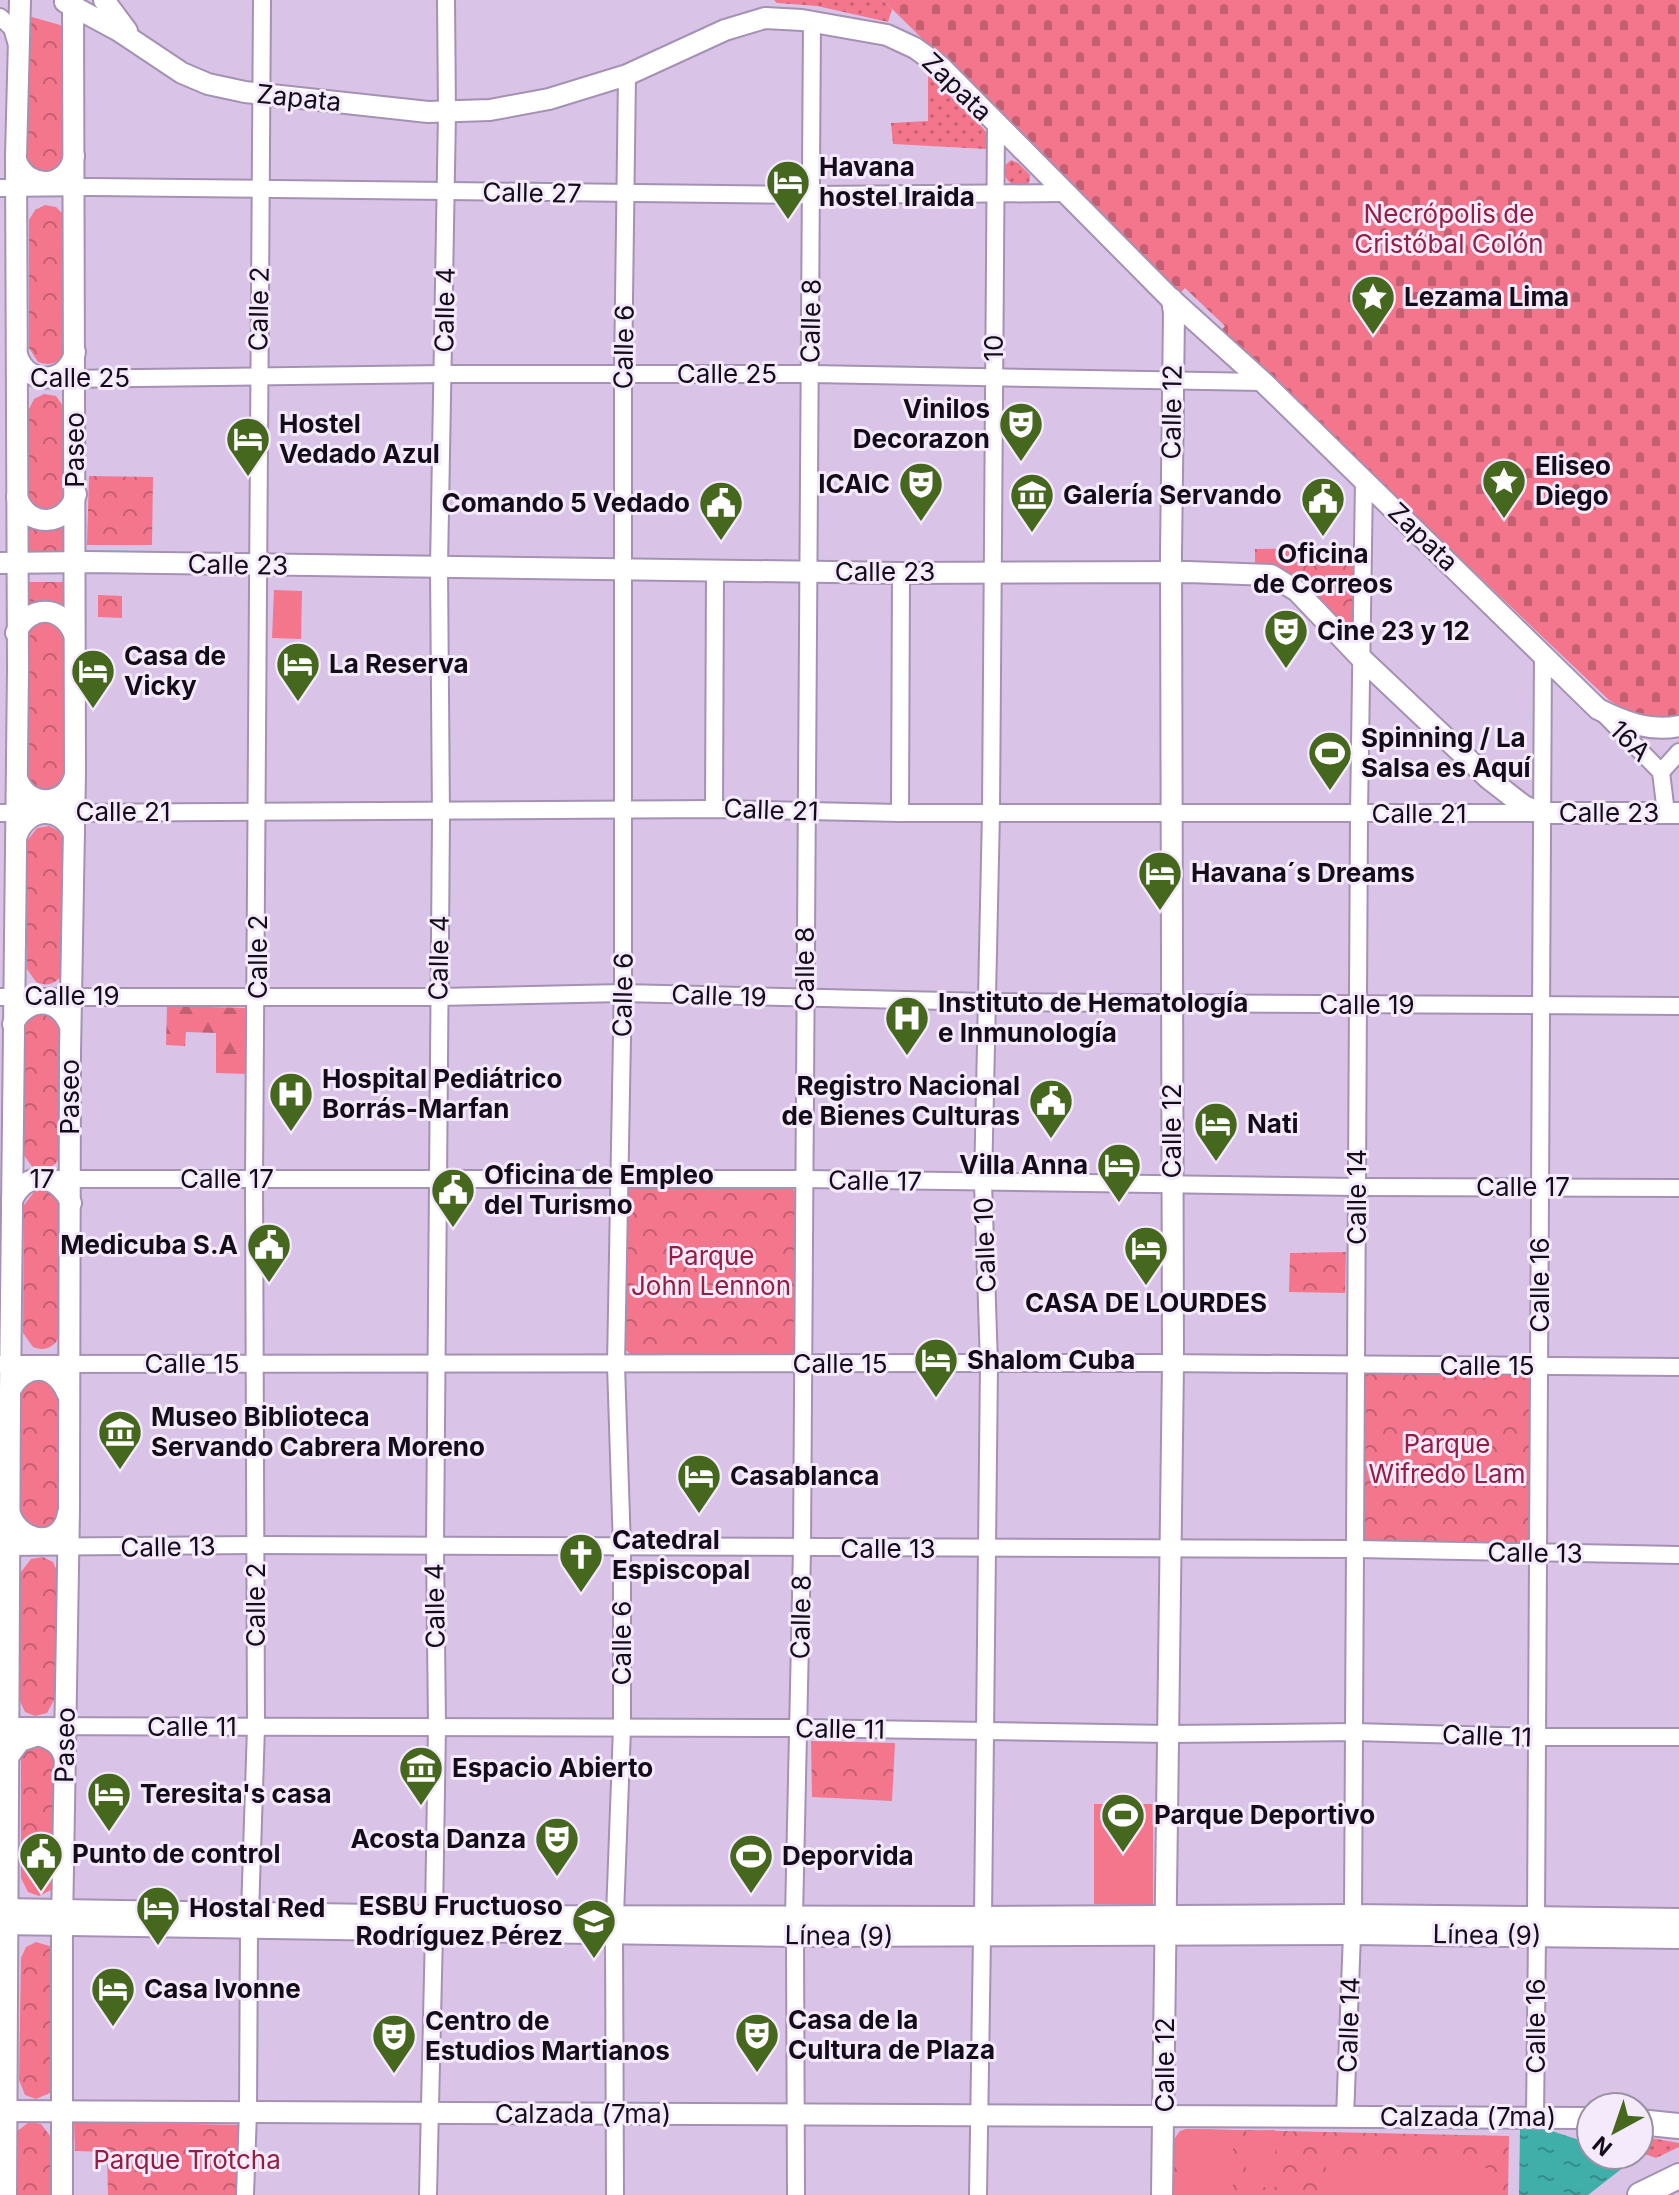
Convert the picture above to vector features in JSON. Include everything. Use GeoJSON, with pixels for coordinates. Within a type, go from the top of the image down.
{"type":"FeatureCollection","features":[{"type":"Feature","properties":{"kind":"highway"},"geometry":{"type":"LineString","coordinates":[[1655,2122],[1679,2126]]}},
{"type":"Feature","properties":{"kind":"highway"},"geometry":{"type":"LineString","coordinates":[[1640,2195],[1679,2176]]}},
{"type":"Feature","properties":{"kind":"highway"},"geometry":{"type":"LineString","coordinates":[[1660,2195],[1679,2189]]}},
{"type":"Feature","properties":{"kind":"main road"},"geometry":{"type":"LineString","coordinates":[[10,0],[17,18],[19,50]]}},
{"type":"Feature","properties":{"kind":"main road"},"geometry":{"type":"LineString","coordinates":[[6,2195],[3,1917],[8,1757],[4,1726],[9,1703],[10,1572],[5,1547],[10,1514],[10,1391],[6,1364],[12,1339],[12,1200],[6,1178],[13,1024],[7,996],[14,973],[17,835],[8,813],[16,774],[16,633],[9,563],[16,493],[18,409],[9,378],[16,351],[17,210],[8,188],[16,156],[20,0]]}},
{"type":"Feature","properties":{"kind":"main road"},"geometry":{"type":"LineString","coordinates":[[104,0],[120,24],[141,45]]}},
{"type":"Feature","properties":{"kind":"main road","name":"Zapata"},"geometry":{"type":"LineString","coordinates":[[69,2],[200,82],[231,91],[447,113],[535,103],[627,75],[740,24],[765,18],[812,21],[887,35],[908,44],[940,66],[1172,299],[1364,479],[1598,709],[1631,724],[1671,728]]}},
{"type":"Feature","properties":{"kind":"main road","name":"Paseo"},"geometry":{"type":"LineString","coordinates":[[62,2195],[76,493],[75,154],[69,2]]}},
{"type":"Feature","properties":{"kind":"main road"},"geometry":{"type":"LineString","coordinates":[[73,43],[96,31],[114,29]]}},
{"type":"Feature","properties":{"kind":"main road"},"geometry":{"type":"LineString","coordinates":[[16,156],[28,178],[45,183],[54,182],[68,172],[75,154]]}},
{"type":"Feature","properties":{"kind":"main road"},"geometry":{"type":"LineString","coordinates":[[17,210],[27,194],[45,187],[63,193],[74,210]]}},
{"type":"Feature","properties":{"kind":"main road","name":"Calle 12"},"geometry":{"type":"LineString","coordinates":[[1162,2195],[1173,1363],[1170,1004],[1172,299]]}},
{"type":"Feature","properties":{"kind":"main road"},"geometry":{"type":"LineString","coordinates":[[1173,338],[1191,316]]}},
{"type":"Feature","properties":{"kind":"main road"},"geometry":{"type":"LineString","coordinates":[[16,351],[23,367],[46,379],[69,368],[75,351]]}},
{"type":"Feature","properties":{"kind":"main road"},"geometry":{"type":"LineString","coordinates":[[18,409],[28,392],[46,386],[64,392],[75,407]]}},
{"type":"Feature","properties":{"kind":"main road"},"geometry":{"type":"LineString","coordinates":[[16,493],[29,515],[46,521],[63,516],[76,493]]}},
{"type":"Feature","properties":{"kind":"main road","name":"Calle 23"},"geometry":{"type":"LineString","coordinates":[[9,563],[1271,575],[1297,591],[1361,658],[1488,778],[1524,806],[1542,813],[1672,813]]}},
{"type":"Feature","properties":{"kind":"main road"},"geometry":{"type":"LineString","coordinates":[[16,633],[27,617],[45,611],[64,617],[74,634]]}},
{"type":"Feature","properties":{"kind":"main road"},"geometry":{"type":"LineString","coordinates":[[16,774],[22,790],[37,800],[45,801],[54,800],[68,791],[75,773]]}},
{"type":"Feature","properties":{"kind":"main road"},"geometry":{"type":"LineString","coordinates":[[17,835],[27,819],[45,812],[63,818],[74,834]]}},
{"type":"Feature","properties":{"kind":"main road"},"geometry":{"type":"LineString","coordinates":[[14,973],[24,990],[42,996],[61,990],[71,974]]}},
{"type":"Feature","properties":{"kind":"main road"},"geometry":{"type":"LineString","coordinates":[[13,1024],[24,1009],[42,1003],[52,1004],[60,1010],[70,1026]]}},
{"type":"Feature","properties":{"kind":"main road"},"geometry":{"type":"LineString","coordinates":[[12,1200],[23,1184],[42,1179],[60,1185],[71,1203]]}},
{"type":"Feature","properties":{"kind":"main road"},"geometry":{"type":"LineString","coordinates":[[12,1339],[22,1356],[41,1364],[69,1354]]}},
{"type":"Feature","properties":{"kind":"main road"},"geometry":{"type":"LineString","coordinates":[[10,1391],[21,1375],[41,1370],[57,1377],[67,1393]]}},
{"type":"Feature","properties":{"kind":"main road"},"geometry":{"type":"LineString","coordinates":[[10,1514],[20,1531],[28,1537],[41,1539],[63,1528],[69,1509]]}},
{"type":"Feature","properties":{"kind":"main road"},"geometry":{"type":"LineString","coordinates":[[10,1572],[19,1555],[41,1548],[63,1559],[68,1578]]}},
{"type":"Feature","properties":{"kind":"main road"},"geometry":{"type":"LineString","coordinates":[[9,1703],[20,1720],[38,1727],[56,1721],[63,1715],[66,1706]]}},
{"type":"Feature","properties":{"kind":"main road"},"geometry":{"type":"LineString","coordinates":[[8,1757],[20,1741],[38,1735],[56,1743],[63,1750],[65,1759]]}},
{"type":"Feature","properties":{"kind":"main road","name":"Línea (9)"},"geometry":{"type":"LineString","coordinates":[[3,1917],[434,1924],[983,1927],[1537,1926],[1679,1919]]}},
{"type":"Feature","properties":{"kind":"main road","name":"Línea (9)"},"geometry":{"type":"LineString","coordinates":[[1537,1926],[1679,1938]]}},
{"type":"Feature","properties":{"kind":"main road"},"geometry":{"type":"LineString","coordinates":[[36,2111],[53,2118],[62,2135]]}},
{"type":"Feature","properties":{"kind":"main road","name":"Calzada (7ma)"},"geometry":{"type":"LineString","coordinates":[[4,2118],[36,2111],[1575,2118]]}},
{"type":"Feature","properties":{"kind":"street","name":"Calle 2"},"geometry":{"type":"LineString","coordinates":[[245,2195],[256,1727],[254,1179],[259,811],[258,376],[262,0]]}},
{"type":"Feature","properties":{"kind":"street","name":"Calle 4"},"geometry":{"type":"LineString","coordinates":[[428,2195],[437,1726],[435,1547],[441,810],[439,567],[444,374],[446,0]]}},
{"type":"Feature","properties":{"kind":"street"},"geometry":{"type":"LineString","coordinates":[[0,17],[12,28],[19,50]]}},
{"type":"Feature","properties":{"kind":"street","name":"Calle 8"},"geometry":{"type":"LineString","coordinates":[[796,2195],[795,1926],[802,1549],[812,21]]}},
{"type":"Feature","properties":{"kind":"street","name":"Calle 6"},"geometry":{"type":"LineString","coordinates":[[615,2195],[615,1924],[622,1728],[622,1548],[616,1365],[623,993],[623,374],[628,194],[627,75]]}},
{"type":"Feature","properties":{"kind":"street","name":"10"},"geometry":{"type":"LineString","coordinates":[[991,572],[996,124]]}},
{"type":"Feature","properties":{"kind":"street","name":"Calle 27"},"geometry":{"type":"LineString","coordinates":[[8,188],[813,195],[1064,193]]}},
{"type":"Feature","properties":{"kind":"street","name":"Calle 25"},"geometry":{"type":"LineString","coordinates":[[9,378],[811,374],[1263,382]]}},
{"type":"Feature","properties":{"kind":"street","name":"Calle 14"},"geometry":{"type":"LineString","coordinates":[[1345,2117],[1352,1924],[1364,479]]}},
{"type":"Feature","properties":{"kind":"street"},"geometry":{"type":"LineString","coordinates":[[714,809],[715,570]]}},
{"type":"Feature","properties":{"kind":"street","name":"Calle 10"},"geometry":{"type":"LineString","coordinates":[[978,2195],[988,1548],[989,1364],[983,1183],[991,812],[991,572]]}},
{"type":"Feature","properties":{"kind":"street"},"geometry":{"type":"LineString","coordinates":[[900,813],[901,573]]}},
{"type":"Feature","properties":{"kind":"street","name":"Calle 16"},"geometry":{"type":"LineString","coordinates":[[1535,2117],[1543,653]]}},
{"type":"Feature","properties":{"kind":"street","name":"16A"},"geometry":{"type":"LineString","coordinates":[[1598,709],[1661,772],[1672,813]]}},
{"type":"Feature","properties":{"kind":"street","name":"16A"},"geometry":{"type":"LineString","coordinates":[[1661,772],[1679,752]]}},
{"type":"Feature","properties":{"kind":"street","name":"Calle 21"},"geometry":{"type":"LineString","coordinates":[[8,813],[714,809],[900,813],[1542,813]]}},
{"type":"Feature","properties":{"kind":"street","name":"Calle 19"},"geometry":{"type":"LineString","coordinates":[[7,996],[438,997],[623,993],[987,1002],[1679,1006]]}},
{"type":"Feature","properties":{"kind":"street","name":"17"},"geometry":{"type":"LineString","coordinates":[[6,1178],[71,1179]]}},
{"type":"Feature","properties":{"kind":"street","name":"Calle 17"},"geometry":{"type":"LineString","coordinates":[[71,1179],[804,1179],[1679,1188]]}},
{"type":"Feature","properties":{"kind":"street","name":"Calle 15"},"geometry":{"type":"LineString","coordinates":[[69,1354],[254,1365],[1173,1363],[1679,1367]]}},
{"type":"Feature","properties":{"kind":"street"},"geometry":{"type":"LineString","coordinates":[[6,1364],[41,1364]]}},
{"type":"Feature","properties":{"kind":"street","name":"Calle 13"},"geometry":{"type":"LineString","coordinates":[[5,1547],[1356,1549],[1679,1555]]}},
{"type":"Feature","properties":{"kind":"street","name":"Calle 11"},"geometry":{"type":"LineString","coordinates":[[4,1726],[799,1728],[1679,1737]]}},
{"type":"Feature","properties":{"kind":"street"},"geometry":{"type":"LineString","coordinates":[[1655,2119],[1679,2117]]}},
{"type":"Feature","properties":{"kind":"green space"},"geometry":{"type":"Polygon","coordinates":[[[774,0],[883,0],[892,9],[888,22],[774,0]]]}},
{"type":"Feature","properties":{"kind":"green space","name":"Necrópolis de Cristóbal Colón"},"geometry":{"type":"Polygon","coordinates":[[[883,0],[1679,0],[1679,717],[1642,715],[1609,700],[1221,331],[1225,326],[1185,288],[1180,293],[883,0]]]}},
{"type":"Feature","properties":{"kind":"green space"},"geometry":{"type":"Polygon","coordinates":[[[32,17],[60,25],[63,29],[64,163],[42,178],[28,162],[28,20],[32,17]]]}},
{"type":"Feature","properties":{"kind":"green space"},"geometry":{"type":"Polygon","coordinates":[[[928,75],[987,133],[986,149],[893,144],[891,123],[928,121],[928,75]]]}},
{"type":"Feature","properties":{"kind":"green space"},"geometry":{"type":"Polygon","coordinates":[[[1011,160],[1030,175],[1029,184],[1019,187],[1008,181],[1003,167],[1011,160]]]}},
{"type":"Feature","properties":{"kind":"green space"},"geometry":{"type":"Polygon","coordinates":[[[45,205],[56,207],[64,215],[66,349],[51,364],[38,362],[29,348],[29,220],[35,210],[45,205]]]}},
{"type":"Feature","properties":{"kind":"green space"},"geometry":{"type":"Polygon","coordinates":[[[44,394],[56,396],[66,410],[66,500],[50,515],[31,504],[29,499],[29,409],[34,399],[44,394]]]}},
{"type":"Feature","properties":{"kind":"green space"},"geometry":{"type":"Polygon","coordinates":[[[89,476],[153,477],[152,545],[87,545],[89,476]]]}},
{"type":"Feature","properties":{"kind":"green space"},"geometry":{"type":"Polygon","coordinates":[[[27,523],[58,528],[71,525],[68,552],[27,551],[27,523]]]}},
{"type":"Feature","properties":{"kind":"green space"},"geometry":{"type":"Polygon","coordinates":[[[1362,548],[1361,658],[1319,612],[1255,573],[1255,549],[1362,548]]]}},
{"type":"Feature","properties":{"kind":"green space"},"geometry":{"type":"Polygon","coordinates":[[[26,582],[68,582],[67,610],[24,609],[26,582]]]}},
{"type":"Feature","properties":{"kind":"green space"},"geometry":{"type":"Polygon","coordinates":[[[274,590],[302,591],[301,639],[272,638],[274,590]]]}},
{"type":"Feature","properties":{"kind":"green space"},"geometry":{"type":"Polygon","coordinates":[[[98,595],[122,596],[122,618],[98,617],[98,595]]]}},
{"type":"Feature","properties":{"kind":"green space"},"geometry":{"type":"Polygon","coordinates":[[[48,617],[64,633],[63,781],[47,797],[26,781],[27,633],[29,627],[48,617]]]}},
{"type":"Feature","properties":{"kind":"green space"},"geometry":{"type":"Polygon","coordinates":[[[49,826],[59,831],[64,841],[62,975],[54,982],[44,984],[36,982],[27,969],[27,841],[37,828],[49,826]]]}},
{"type":"Feature","properties":{"kind":"green space"},"geometry":{"type":"Polygon","coordinates":[[[167,1006],[249,1008],[248,1074],[216,1073],[216,1033],[186,1032],[185,1046],[166,1045],[167,1006]]]}},
{"type":"Feature","properties":{"kind":"green space"},"geometry":{"type":"Polygon","coordinates":[[[46,1011],[61,1026],[61,1154],[53,1165],[42,1170],[33,1168],[23,1154],[24,1026],[30,1016],[46,1011]]]}},
{"type":"Feature","properties":{"kind":"green space","name":"Parque John Lennon"},"geometry":{"type":"Polygon","coordinates":[[[633,1186],[790,1186],[801,1197],[798,1349],[789,1356],[633,1357],[622,1346],[623,1195],[633,1186]]]}},
{"type":"Feature","properties":{"kind":"green space"},"geometry":{"type":"Polygon","coordinates":[[[34,1192],[51,1192],[61,1206],[60,1334],[53,1345],[42,1349],[33,1347],[23,1333],[24,1205],[34,1192]]]}},
{"type":"Feature","properties":{"kind":"green space"},"geometry":{"type":"Polygon","coordinates":[[[1346,1252],[1345,1293],[1289,1292],[1290,1253],[1346,1252]]]}},
{"type":"Feature","properties":{"kind":"green space","name":"Parque Wifredo Lam"},"geometry":{"type":"Polygon","coordinates":[[[1366,1371],[1525,1373],[1534,1385],[1533,1535],[1523,1548],[1367,1544],[1360,1536],[1360,1379],[1366,1371]]]}},
{"type":"Feature","properties":{"kind":"green space"},"geometry":{"type":"Polygon","coordinates":[[[37,1375],[58,1390],[57,1518],[56,1524],[41,1534],[21,1518],[21,1390],[37,1375]]]}},
{"type":"Feature","properties":{"kind":"green space"},"geometry":{"type":"Polygon","coordinates":[[[43,1557],[53,1562],[58,1573],[55,1698],[47,1713],[35,1716],[25,1712],[18,1697],[21,1572],[31,1559],[43,1557]]]}},
{"type":"Feature","properties":{"kind":"green space"},"geometry":{"type":"Polygon","coordinates":[[[811,1741],[895,1743],[892,1801],[812,1797],[811,1741]]]}},
{"type":"Feature","properties":{"kind":"green space"},"geometry":{"type":"Polygon","coordinates":[[[34,1742],[57,1754],[55,1888],[39,1896],[28,1892],[21,1878],[21,1759],[22,1753],[34,1742]]]}},
{"type":"Feature","properties":{"kind":"green space","name":"Parque Deportivo"},"geometry":{"type":"Polygon","coordinates":[[[1094,1804],[1153,1804],[1153,1905],[1094,1904],[1094,1804]]]}},
{"type":"Feature","properties":{"kind":"green space"},"geometry":{"type":"Polygon","coordinates":[[[36,1942],[53,1947],[52,2092],[36,2099],[25,2095],[19,2080],[21,1958],[26,1947],[36,1942]]]}},
{"type":"Feature","properties":{"kind":"green space"},"geometry":{"type":"Polygon","coordinates":[[[29,2122],[41,2124],[51,2137],[51,2195],[14,2195],[16,2132],[29,2122]]]}},
{"type":"Feature","properties":{"kind":"green space","name":"Parque Trotcha"},"geometry":{"type":"Polygon","coordinates":[[[74,2122],[243,2125],[241,2195],[108,2195],[107,2152],[75,2151],[74,2122]]]}},
{"type":"Feature","properties":{"kind":"green space"},"geometry":{"type":"Polygon","coordinates":[[[1186,2129],[1233,2130],[1233,2192],[1178,2190],[1180,2140],[1186,2129]]]}},
{"type":"Feature","properties":{"kind":"green space"},"geometry":{"type":"Polygon","coordinates":[[[1275,2130],[1276,2187],[1246,2187],[1246,2131],[1275,2130]]]}},
{"type":"Feature","properties":{"kind":"green space"},"geometry":{"type":"Polygon","coordinates":[[[1180,2131],[1509,2136],[1508,2195],[1170,2195],[1172,2142],[1180,2131]]]}},
{"type":"Feature","properties":{"kind":"green space"},"geometry":{"type":"Polygon","coordinates":[[[1655,2139],[1679,2143],[1679,2147],[1656,2158],[1655,2139]]]}},
{"type":"Feature","properties":{"kind":"green space"},"geometry":{"type":"Polygon","coordinates":[[[1326,2160],[1481,2161],[1490,2174],[1494,2195],[1326,2195],[1326,2160]]]}},
{"type":"Feature","properties":{"kind":"water"},"geometry":{"type":"Polygon","coordinates":[[[1520,2129],[1549,2130],[1575,2139],[1575,2171],[1619,2171],[1588,2195],[1519,2195],[1520,2129]]]}},
{"type":"Feature","properties":{"kind":"place","name":"Havana hostel Iraida"},"geometry":{"type":"Point","coordinates":[788,221]}},
{"type":"Feature","properties":{"kind":"place","name":"Lezama Lima"},"geometry":{"type":"Point","coordinates":[1373,336]}},
{"type":"Feature","properties":{"kind":"place","name":"Vinilos Decorazon"},"geometry":{"type":"Point","coordinates":[1021,463]}},
{"type":"Feature","properties":{"kind":"place","name":"Hostel Vedado Azul"},"geometry":{"type":"Point","coordinates":[248,478]}},
{"type":"Feature","properties":{"kind":"place","name":"Eliseo Diego"},"geometry":{"type":"Point","coordinates":[1504,520]}},
{"type":"Feature","properties":{"kind":"place","name":"ICAIC"},"geometry":{"type":"Point","coordinates":[921,523]}},
{"type":"Feature","properties":{"kind":"place","name":"Galería Servando"},"geometry":{"type":"Point","coordinates":[1032,534]}},
{"type":"Feature","properties":{"kind":"place","name":"Oficina de Correos"},"geometry":{"type":"Point","coordinates":[1323,538]}},
{"type":"Feature","properties":{"kind":"place","name":"Comando 5 Vedado"},"geometry":{"type":"Point","coordinates":[721,542]}},
{"type":"Feature","properties":{"kind":"place","name":"Cine 23 y 12"},"geometry":{"type":"Point","coordinates":[1286,670]}},
{"type":"Feature","properties":{"kind":"place","name":"La Reserva"},"geometry":{"type":"Point","coordinates":[298,703]}},
{"type":"Feature","properties":{"kind":"place","name":"Casa de Vicky"},"geometry":{"type":"Point","coordinates":[93,710]}},
{"type":"Feature","properties":{"kind":"place","name":"Spinning / La Salsa es Aquí"},"geometry":{"type":"Point","coordinates":[1330,792]}},
{"type":"Feature","properties":{"kind":"place","name":"Havana´s Dreams"},"geometry":{"type":"Point","coordinates":[1160,912]}},
{"type":"Feature","properties":{"kind":"place","name":"Instituto de Hematología e Inmunología"},"geometry":{"type":"Point","coordinates":[907,1057]}},
{"type":"Feature","properties":{"kind":"place","name":"Hospital Pediátrico Borrás-Marfan"},"geometry":{"type":"Point","coordinates":[291,1133]}},
{"type":"Feature","properties":{"kind":"place","name":"Registro Nacional de Bienes Culturas"},"geometry":{"type":"Point","coordinates":[1051,1140]}},
{"type":"Feature","properties":{"kind":"place","name":"Nati"},"geometry":{"type":"Point","coordinates":[1216,1163]}},
{"type":"Feature","properties":{"kind":"place","name":"Villa Anna"},"geometry":{"type":"Point","coordinates":[1119,1204]}},
{"type":"Feature","properties":{"kind":"place","name":"Oficina de Empleo del Turismo"},"geometry":{"type":"Point","coordinates":[453,1229]}},
{"type":"Feature","properties":{"kind":"place","name":"Medicuba S.A"},"geometry":{"type":"Point","coordinates":[269,1284]}},
{"type":"Feature","properties":{"kind":"place","name":"CASA DE LOURDES"},"geometry":{"type":"Point","coordinates":[1146,1287]}},
{"type":"Feature","properties":{"kind":"place","name":"Shalom Cuba"},"geometry":{"type":"Point","coordinates":[936,1399]}},
{"type":"Feature","properties":{"kind":"place","name":"Museo Biblioteca Servando Cabrera Moreno"},"geometry":{"type":"Point","coordinates":[120,1471]}},
{"type":"Feature","properties":{"kind":"place","name":"Casablanca"},"geometry":{"type":"Point","coordinates":[699,1515]}},
{"type":"Feature","properties":{"kind":"place","name":"Catedral Espiscopal"},"geometry":{"type":"Point","coordinates":[581,1594]}},
{"type":"Feature","properties":{"kind":"place","name":"Espacio Abierto"},"geometry":{"type":"Point","coordinates":[421,1807]}},
{"type":"Feature","properties":{"kind":"place","name":"Teresita's casa"},"geometry":{"type":"Point","coordinates":[109,1833]}},
{"type":"Feature","properties":{"kind":"place","name":"Parque Deportivo"},"geometry":{"type":"Point","coordinates":[1123,1854]}},
{"type":"Feature","properties":{"kind":"place","name":"Acosta Danza"},"geometry":{"type":"Point","coordinates":[557,1878]}},
{"type":"Feature","properties":{"kind":"place","name":"Punto de control"},"geometry":{"type":"Point","coordinates":[41,1893]}},
{"type":"Feature","properties":{"kind":"place","name":"Deporvida"},"geometry":{"type":"Point","coordinates":[751,1895]}},
{"type":"Feature","properties":{"kind":"place","name":"Hostal Red"},"geometry":{"type":"Point","coordinates":[158,1947]}},
{"type":"Feature","properties":{"kind":"place","name":"ESBU Fructuoso Rodríguez Pérez"},"geometry":{"type":"Point","coordinates":[594,1960]}},
{"type":"Feature","properties":{"kind":"place","name":"Casa Ivonne"},"geometry":{"type":"Point","coordinates":[113,2028]}},
{"type":"Feature","properties":{"kind":"place","name":"Casa de la Cultura de Plaza"},"geometry":{"type":"Point","coordinates":[757,2074]}},
{"type":"Feature","properties":{"kind":"place","name":"Centro de Estudios Martianos"},"geometry":{"type":"Point","coordinates":[394,2075]}}]}
